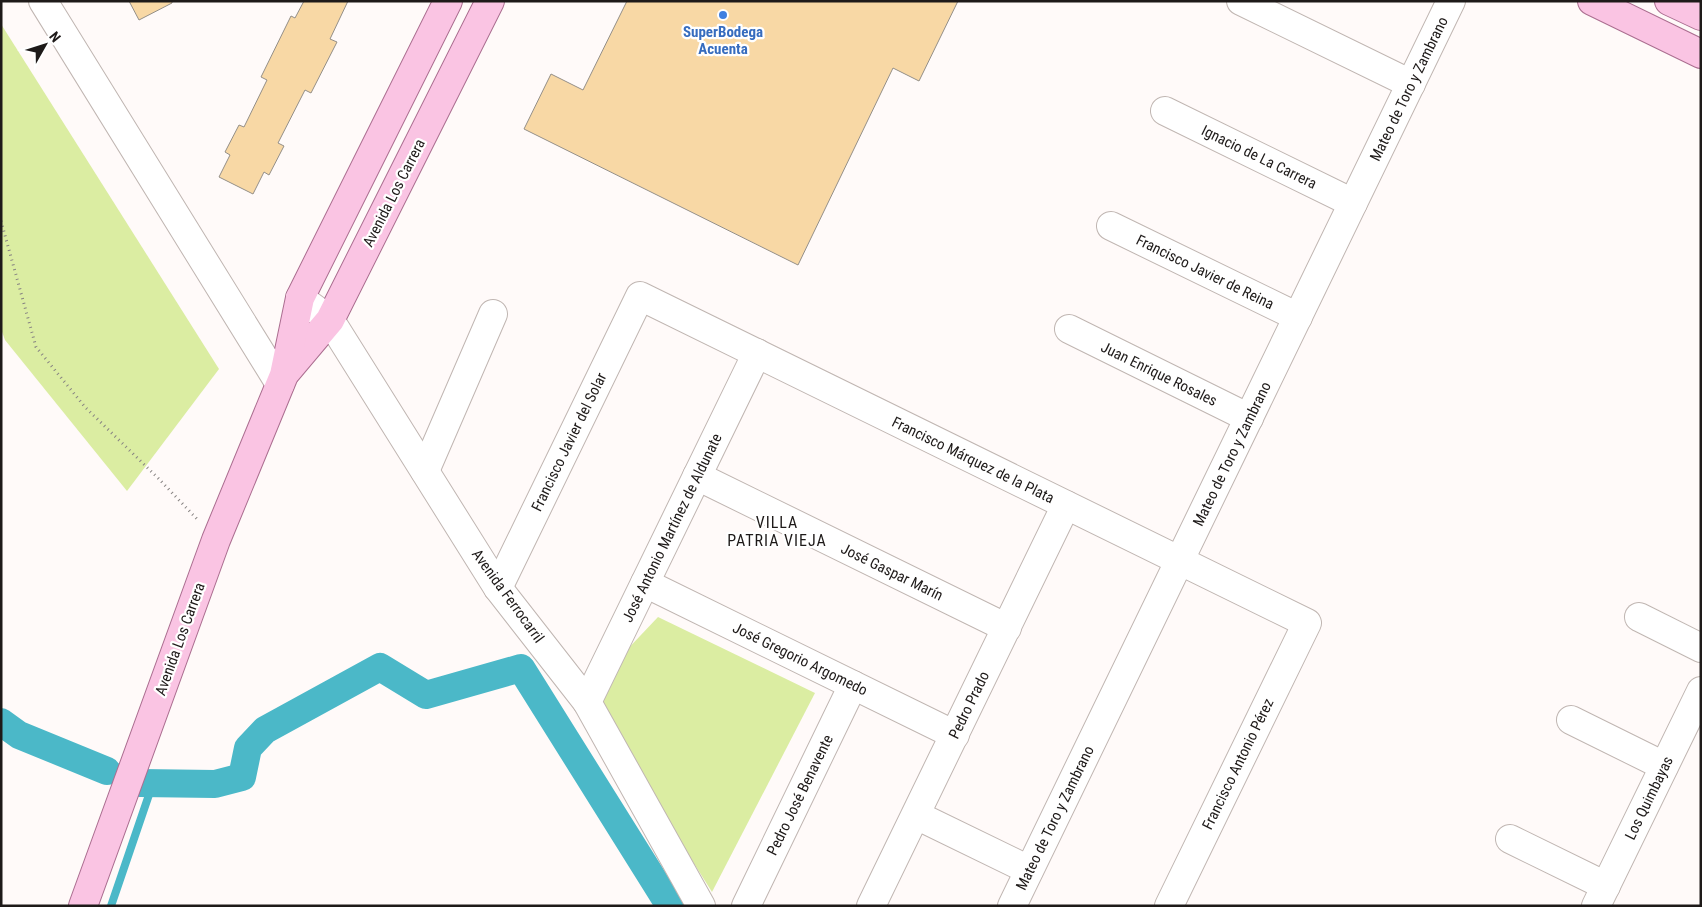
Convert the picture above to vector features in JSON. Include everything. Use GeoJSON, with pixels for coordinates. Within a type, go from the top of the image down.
{"type":"FeatureCollection","features":[{"type":"Feature","properties":{"kind":"main road","name":"Avenida Los Carrera"},"geometry":{"type":"LineString","coordinates":[[83,906],[216,540],[282,380],[300,298],[448,1]]}},
{"type":"Feature","properties":{"kind":"main road","name":"Avenida Los Carrera"},"geometry":{"type":"LineString","coordinates":[[282,380],[330,320],[490,1]]}},
{"type":"Feature","properties":{"kind":"main road"},"geometry":{"type":"LineString","coordinates":[[1592,1],[1701,54]]}},
{"type":"Feature","properties":{"kind":"main road"},"geometry":{"type":"LineString","coordinates":[[1669,1],[1701,16]]}},
{"type":"Feature","properties":{"kind":"main road"},"geometry":{"type":"LineString","coordinates":[[403,90],[437,108]]}},
{"type":"Feature","properties":{"kind":"street"},"geometry":{"type":"LineString","coordinates":[[43,1],[282,380]]}},
{"type":"Feature","properties":{"kind":"street"},"geometry":{"type":"LineString","coordinates":[[1241,1],[1411,84]]}},
{"type":"Feature","properties":{"kind":"street","name":"Mateo de Toro y Zambrano"},"geometry":{"type":"LineString","coordinates":[[1012,906],[1451,1]]}},
{"type":"Feature","properties":{"kind":"street","name":"Ignacio de La Carrera"},"geometry":{"type":"LineString","coordinates":[[1166,112],[1353,203]]}},
{"type":"Feature","properties":{"kind":"street","name":"Francisco Javier de Reina"},"geometry":{"type":"LineString","coordinates":[[1112,226],[1298,317]]}},
{"type":"Feature","properties":{"kind":"street","name":"Francisco Márquez de la Plata"},"geometry":{"type":"LineString","coordinates":[[640,296],[1307,623]]}},
{"type":"Feature","properties":{"kind":"street","name":"Francisco Javier del Solar"},"geometry":{"type":"LineString","coordinates":[[498,588],[640,296]]}},
{"type":"Feature","properties":{"kind":"street","name":"Avenida Ferrocarril"},"geometry":{"type":"LineString","coordinates":[[300,298],[330,320],[498,588],[587,702],[701,906]]}},
{"type":"Feature","properties":{"kind":"street"},"geometry":{"type":"LineString","coordinates":[[425,471],[493,314]]}},
{"type":"Feature","properties":{"kind":"street","name":"Juan Enrique Rosales"},"geometry":{"type":"LineString","coordinates":[[1069,330],[1249,418]]}},
{"type":"Feature","properties":{"kind":"street","name":"José Antonio Martínez de Aldunate"},"geometry":{"type":"LineString","coordinates":[[587,702],[757,354]]}},
{"type":"Feature","properties":{"kind":"street","name":"José Gaspar Marín"},"geometry":{"type":"LineString","coordinates":[[697,476],[1007,628]]}},
{"type":"Feature","properties":{"kind":"street","name":"Pedro Prado"},"geometry":{"type":"LineString","coordinates":[[871,906],[1066,505]]}},
{"type":"Feature","properties":{"kind":"street","name":"José Gregorio Argomedo"},"geometry":{"type":"LineString","coordinates":[[645,583],[954,735]]}},
{"type":"Feature","properties":{"kind":"street"},"geometry":{"type":"LineString","coordinates":[[1639,617],[1701,648]]}},
{"type":"Feature","properties":{"kind":"street","name":"Francisco Antonio Pérez"},"geometry":{"type":"LineString","coordinates":[[1169,906],[1307,623]]}},
{"type":"Feature","properties":{"kind":"street","name":"Pedro José Benavente"},"geometry":{"type":"LineString","coordinates":[[746,906],[853,685]]}},
{"type":"Feature","properties":{"kind":"street","name":"Los Quimbayas"},"geometry":{"type":"LineString","coordinates":[[1601,896],[1701,691]]}},
{"type":"Feature","properties":{"kind":"street"},"geometry":{"type":"LineString","coordinates":[[1571,720],[1664,766]]}},
{"type":"Feature","properties":{"kind":"street"},"geometry":{"type":"LineString","coordinates":[[916,815],[1029,870]]}},
{"type":"Feature","properties":{"kind":"street"},"geometry":{"type":"LineString","coordinates":[[1510,839],[1601,896]]}},
{"type":"Feature","properties":{"kind":"path"},"geometry":{"type":"LineString","coordinates":[[1,221],[36,347],[85,407],[158,478],[216,540]]}},
{"type":"Feature","properties":{"kind":"green space"},"geometry":{"type":"Polygon","coordinates":[[[1,24],[219,369],[127,491],[5,340],[1,329],[1,24]]]}},
{"type":"Feature","properties":{"kind":"green space"},"geometry":{"type":"Polygon","coordinates":[[[658,617],[815,693],[712,892],[586,693],[658,617]]]}},
{"type":"Feature","properties":{"kind":"building"},"geometry":{"type":"Polygon","coordinates":[[[129,1],[172,1],[172,3],[139,20],[129,1]]]}},
{"type":"Feature","properties":{"kind":"building"},"geometry":{"type":"Polygon","coordinates":[[[304,1],[348,1],[330,39],[337,42],[311,93],[305,90],[278,143],[284,146],[269,175],[264,172],[253,194],[219,177],[230,155],[225,152],[239,125],[244,127],[267,80],[261,77],[291,16],[295,18],[304,1]]]}},
{"type":"Feature","properties":{"kind":"building"},"geometry":{"type":"Polygon","coordinates":[[[627,1],[958,1],[919,81],[893,68],[798,265],[524,129],[551,74],[583,90],[627,1]]]}},
{"type":"Feature","properties":{"kind":"waterway"},"geometry":{"type":"LineString","coordinates":[[140,783],[215,784],[242,777],[248,748],[265,730],[380,667],[426,695],[521,668],[670,906]]}},
{"type":"Feature","properties":{"kind":"waterway"},"geometry":{"type":"LineString","coordinates":[[1,722],[19,735],[107,771]]}},
{"type":"Feature","properties":{"kind":"waterway"},"geometry":{"type":"LineString","coordinates":[[111,906],[153,783]]}},
{"type":"Feature","properties":{"kind":"place","name":"SuperBodega Acuenta"},"geometry":{"type":"Point","coordinates":[723,15]}},
{"type":"Feature","properties":{"kind":"district","name":"VILLA PATRIA VIEJA"},"geometry":{"type":"Point","coordinates":[777,531]}}]}
